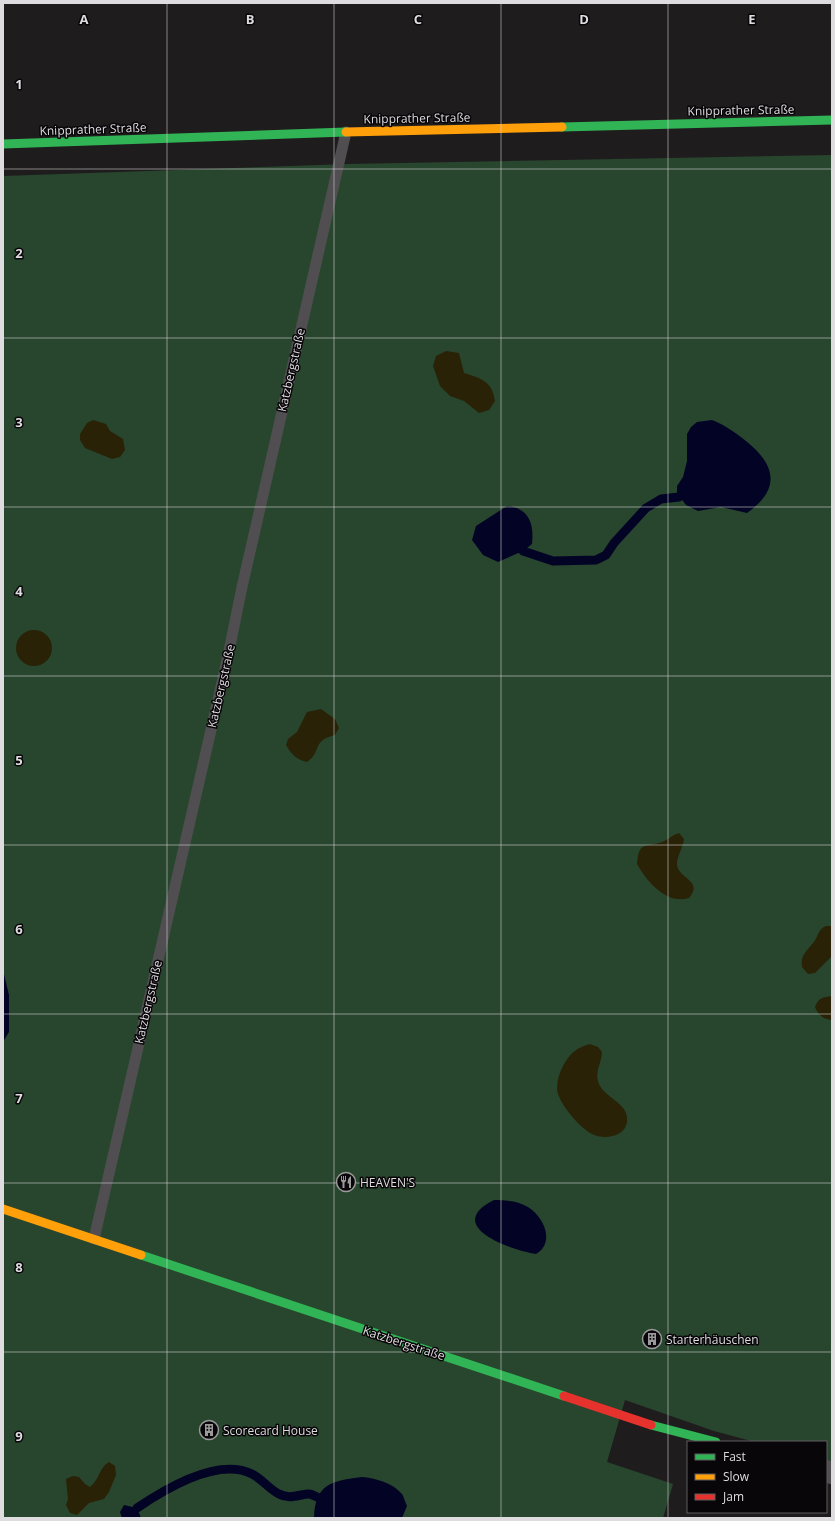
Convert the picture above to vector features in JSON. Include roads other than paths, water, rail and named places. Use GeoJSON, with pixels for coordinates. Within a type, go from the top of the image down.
{"type":"FeatureCollection","features":[{"type":"Feature","properties":{"kind":"main road","name":"Knipprather Straße"},"geometry":{"type":"LineString","coordinates":[[3,144],[346,132],[832,120]]}},
{"type":"Feature","properties":{"kind":"main road","name":"Katzbergstraße"},"geometry":{"type":"LineString","coordinates":[[3,1209],[649,1424],[712,1441]]}},
{"type":"Feature","properties":{"kind":"lane","name":"Katzbergstraße"},"geometry":{"type":"LineString","coordinates":[[94,1240],[346,132]]}},
{"type":"Feature","properties":{"kind":"water"},"geometry":{"type":"Polygon","coordinates":[[[712,420],[730,429],[746,441],[764,459],[768,468],[770,486],[758,504],[747,513],[721,507],[698,511],[686,505],[677,493],[677,486],[683,477],[687,461],[687,434],[691,427],[697,422],[712,420]]]}},
{"type":"Feature","properties":{"kind":"water"},"geometry":{"type":"Polygon","coordinates":[[[507,506],[515,507],[526,514],[531,524],[532,544],[523,551],[498,562],[483,555],[472,540],[476,526],[507,506]]]}},
{"type":"Feature","properties":{"kind":"water"},"geometry":{"type":"Polygon","coordinates":[[[3,970],[9,995],[9,1032],[3,1042],[3,970]]]}},
{"type":"Feature","properties":{"kind":"water"},"geometry":{"type":"Polygon","coordinates":[[[494,1200],[516,1202],[528,1207],[538,1216],[545,1229],[546,1236],[542,1249],[536,1254],[512,1248],[486,1235],[478,1227],[475,1219],[480,1210],[494,1200]]]}},
{"type":"Feature","properties":{"kind":"water"},"geometry":{"type":"Polygon","coordinates":[[[362,1477],[384,1482],[394,1487],[402,1494],[407,1506],[402,1518],[314,1518],[315,1507],[321,1491],[333,1483],[362,1477]]]}},
{"type":"Feature","properties":{"kind":"water"},"geometry":{"type":"Polygon","coordinates":[[[124,1505],[137,1508],[141,1518],[122,1518],[120,1512],[124,1505]]]}},
{"type":"Feature","properties":{"kind":"waterway"},"geometry":{"type":"LineString","coordinates":[[523,551],[553,561],[596,560],[606,555],[614,543],[646,508],[661,499],[679,497]]}},
{"type":"Feature","properties":{"kind":"waterway"},"geometry":{"type":"LineString","coordinates":[[137,1508],[177,1484],[208,1472],[224,1469],[238,1470],[252,1474],[275,1492],[283,1496],[291,1497],[309,1494],[317,1497]]}},
{"type":"Feature","properties":{"kind":"place","name":"HEAVEN'S"},"geometry":{"type":"Point","coordinates":[346,1182]}},
{"type":"Feature","properties":{"kind":"place","name":"Starterhäuschen"},"geometry":{"type":"Point","coordinates":[652,1339]}},
{"type":"Feature","properties":{"kind":"place","name":"Scorecard House"},"geometry":{"type":"Point","coordinates":[209,1430]}}]}
